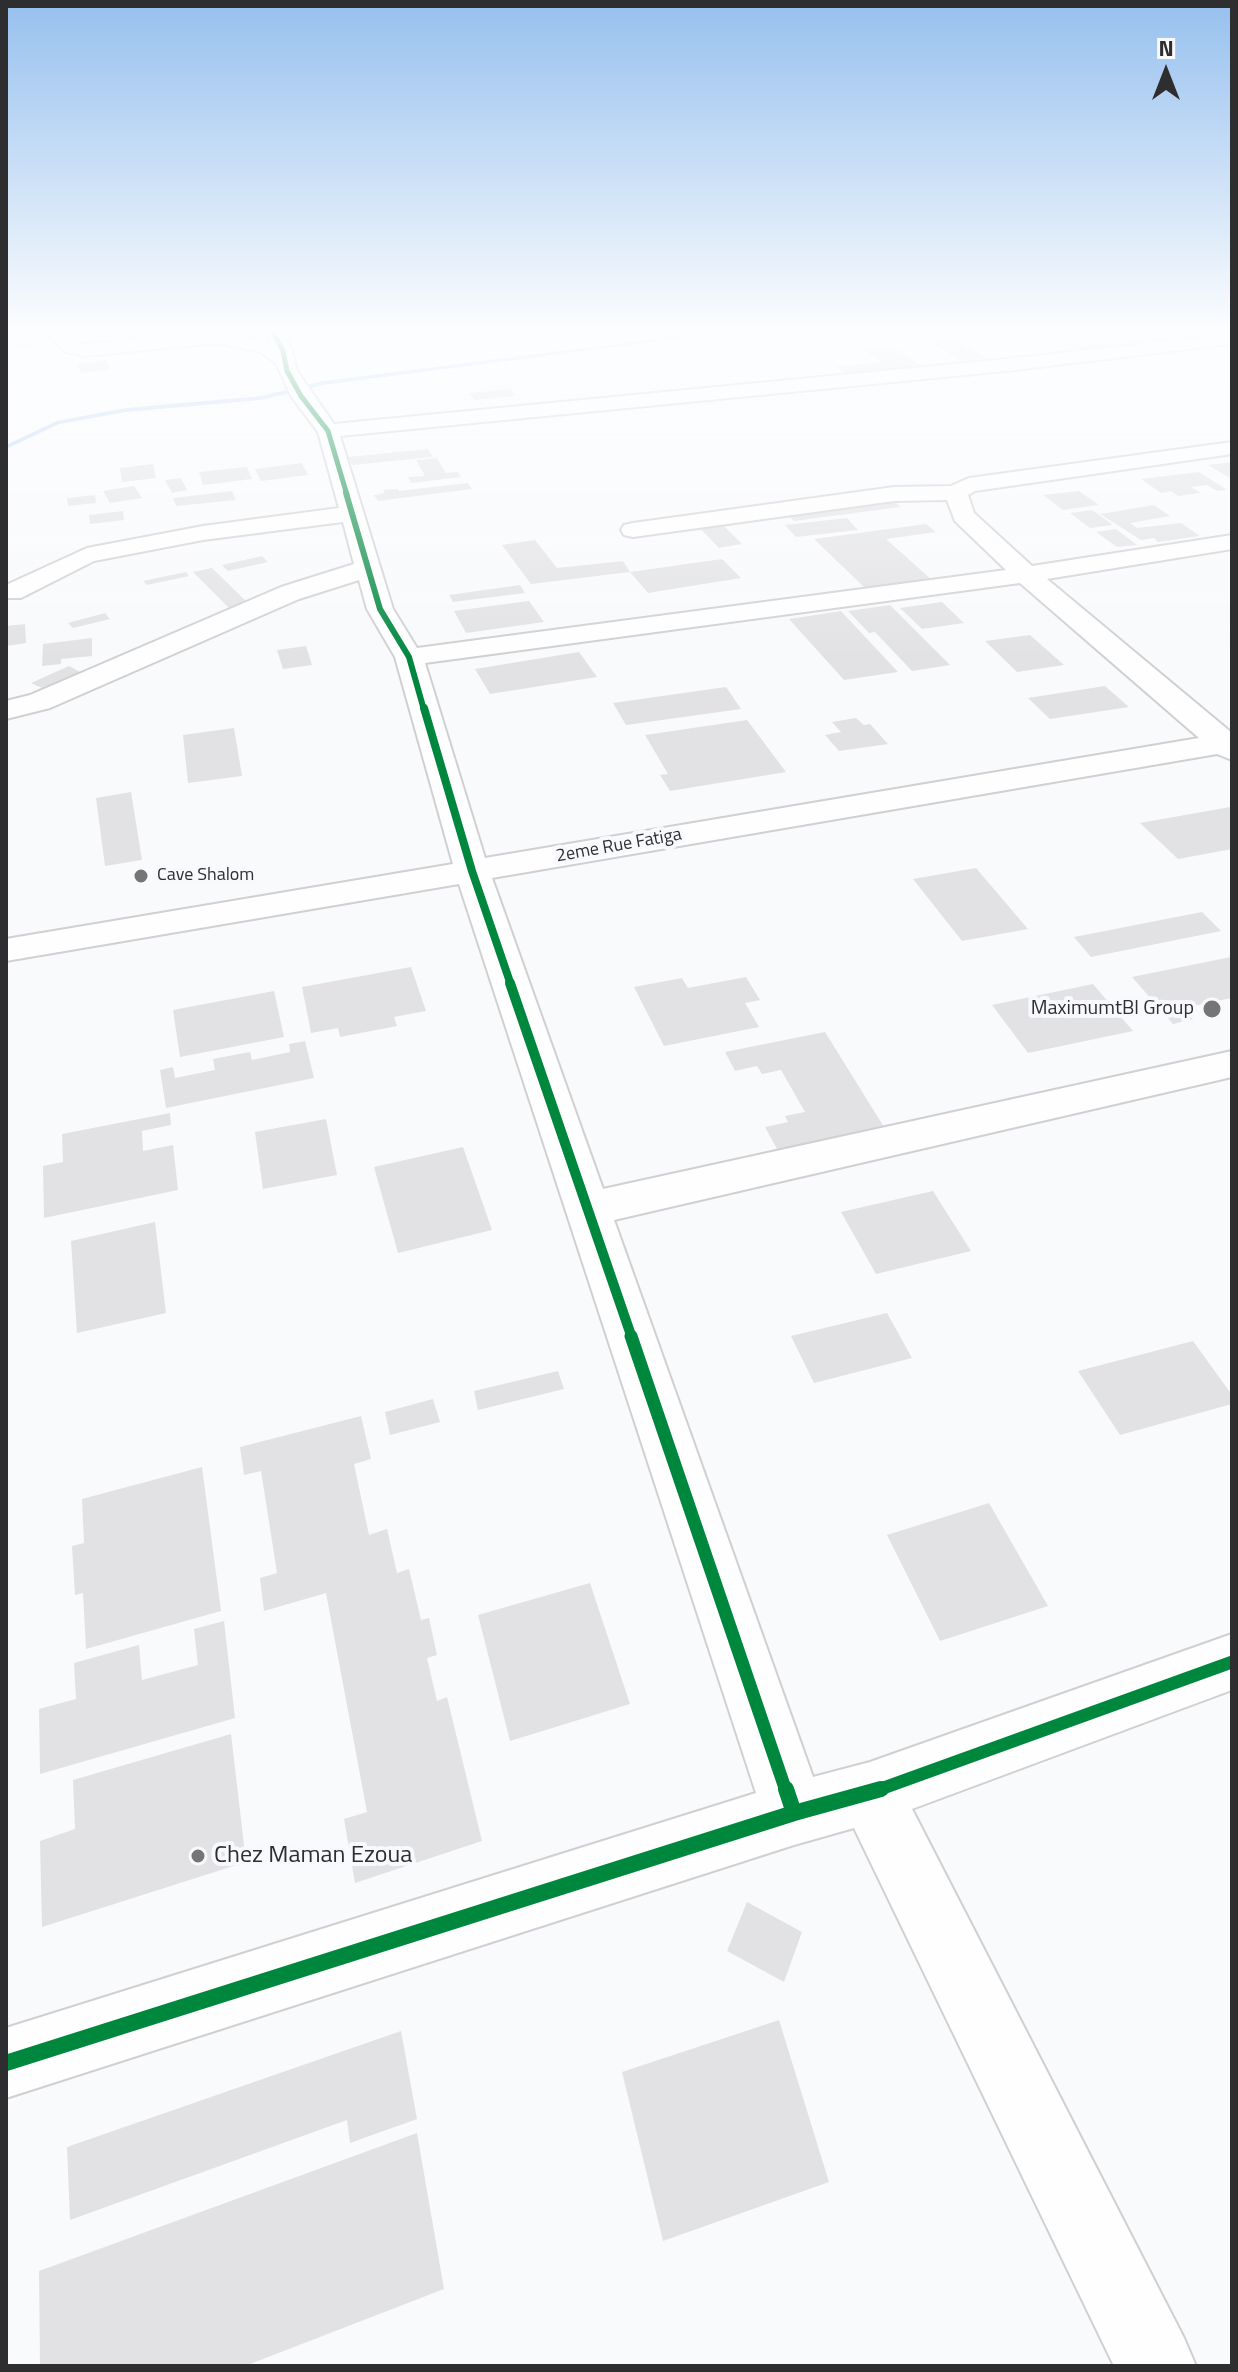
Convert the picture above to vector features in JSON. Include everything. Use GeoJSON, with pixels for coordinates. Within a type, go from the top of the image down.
{"type":"FeatureCollection","features":[{"type":"Feature","properties":{"kind":"street"},"geometry":{"type":"LineString","coordinates":[[330,438],[366,569],[380,609],[409,657],[472,871],[794,1813]]}},
{"type":"Feature","properties":{"kind":"street"},"geometry":{"type":"LineString","coordinates":[[633,530],[894,494],[956,493],[969,485],[1232,448]]}},
{"type":"Feature","properties":{"kind":"street"},"geometry":{"type":"LineString","coordinates":[[956,493],[963,516],[1026,575],[1229,746]]}},
{"type":"Feature","properties":{"kind":"street"},"geometry":{"type":"LineString","coordinates":[[12,592],[87,555],[203,533],[351,514]]}},
{"type":"Feature","properties":{"kind":"street"},"geometry":{"type":"LineString","coordinates":[[409,657],[1026,575],[1232,542]]}},
{"type":"Feature","properties":{"kind":"street"},"geometry":{"type":"LineString","coordinates":[[6,710],[40,702],[290,593],[366,569]]}},
{"type":"Feature","properties":{"kind":"street","name":"2eme Rue Fatiga"},"geometry":{"type":"LineString","coordinates":[[6,950],[1229,746]]}},
{"type":"Feature","properties":{"kind":"street"},"geometry":{"type":"LineString","coordinates":[[588,1209],[1232,1064]]}},
{"type":"Feature","properties":{"kind":"street"},"geometry":{"type":"LineString","coordinates":[[6,2063],[794,1813],[870,1793],[1232,1662]]}},
{"type":"Feature","properties":{"kind":"street"},"geometry":{"type":"LineString","coordinates":[[870,1793],[1156,2366]]}},
{"type":"Feature","properties":{"kind":"building"},"geometry":{"type":"Polygon","coordinates":[[[428,449],[433,457],[352,465],[348,457],[428,449]]]}},
{"type":"Feature","properties":{"kind":"building"},"geometry":{"type":"Polygon","coordinates":[[[437,458],[446,473],[458,472],[461,477],[411,483],[408,477],[425,476],[416,460],[437,458]]]}},
{"type":"Feature","properties":{"kind":"building"},"geometry":{"type":"Polygon","coordinates":[[[1232,462],[1230,478],[1208,465],[1232,462]]]}},
{"type":"Feature","properties":{"kind":"building"},"geometry":{"type":"Polygon","coordinates":[[[302,463],[308,475],[261,481],[255,469],[302,463]]]}},
{"type":"Feature","properties":{"kind":"building"},"geometry":{"type":"Polygon","coordinates":[[[153,464],[156,478],[122,482],[120,468],[153,464]]]}},
{"type":"Feature","properties":{"kind":"building"},"geometry":{"type":"Polygon","coordinates":[[[247,467],[252,479],[203,485],[199,472],[247,467]]]}},
{"type":"Feature","properties":{"kind":"building"},"geometry":{"type":"Polygon","coordinates":[[[1199,472],[1227,490],[1217,491],[1207,485],[1191,487],[1201,493],[1178,496],[1171,491],[1161,493],[1141,479],[1199,472]]]}},
{"type":"Feature","properties":{"kind":"building"},"geometry":{"type":"Polygon","coordinates":[[[181,478],[187,490],[172,493],[165,480],[181,478]]]}},
{"type":"Feature","properties":{"kind":"building"},"geometry":{"type":"Polygon","coordinates":[[[468,483],[472,489],[378,501],[374,495],[385,493],[383,490],[468,483]]]}},
{"type":"Feature","properties":{"kind":"building"},"geometry":{"type":"Polygon","coordinates":[[[134,486],[142,498],[110,503],[103,491],[134,486]]]}},
{"type":"Feature","properties":{"kind":"building"},"geometry":{"type":"Polygon","coordinates":[[[232,491],[236,500],[176,506],[173,498],[232,491]]]}},
{"type":"Feature","properties":{"kind":"building"},"geometry":{"type":"Polygon","coordinates":[[[1079,491],[1099,505],[1063,510],[1043,495],[1079,491]]]}},
{"type":"Feature","properties":{"kind":"building"},"geometry":{"type":"Polygon","coordinates":[[[95,495],[96,503],[68,506],[67,498],[95,495]]]}},
{"type":"Feature","properties":{"kind":"building"},"geometry":{"type":"Polygon","coordinates":[[[889,496],[901,507],[794,521],[783,510],[889,496]]]}},
{"type":"Feature","properties":{"kind":"building"},"geometry":{"type":"Polygon","coordinates":[[[1154,505],[1170,516],[1130,523],[1137,528],[1181,523],[1200,536],[1158,542],[1154,538],[1141,540],[1100,514],[1154,505]]]}},
{"type":"Feature","properties":{"kind":"building"},"geometry":{"type":"Polygon","coordinates":[[[1092,510],[1113,525],[1090,528],[1070,513],[1092,510]]]}},
{"type":"Feature","properties":{"kind":"building"},"geometry":{"type":"Polygon","coordinates":[[[123,511],[124,520],[90,524],[89,515],[123,511]]]}},
{"type":"Feature","properties":{"kind":"building"},"geometry":{"type":"Polygon","coordinates":[[[847,518],[858,530],[796,537],[785,525],[847,518]]]}},
{"type":"Feature","properties":{"kind":"building"},"geometry":{"type":"Polygon","coordinates":[[[717,519],[742,544],[719,548],[694,522],[717,519]]]}},
{"type":"Feature","properties":{"kind":"building"},"geometry":{"type":"Polygon","coordinates":[[[926,524],[936,532],[886,539],[932,580],[866,589],[814,539],[926,524]]]}},
{"type":"Feature","properties":{"kind":"building"},"geometry":{"type":"Polygon","coordinates":[[[1116,529],[1137,545],[1117,547],[1096,532],[1116,529]]]}},
{"type":"Feature","properties":{"kind":"building"},"geometry":{"type":"Polygon","coordinates":[[[535,540],[557,568],[623,561],[630,572],[531,584],[502,545],[535,540]]]}},
{"type":"Feature","properties":{"kind":"building"},"geometry":{"type":"Polygon","coordinates":[[[262,556],[268,562],[228,571],[222,565],[262,556]]]}},
{"type":"Feature","properties":{"kind":"building"},"geometry":{"type":"Polygon","coordinates":[[[722,559],[741,578],[648,593],[630,572],[722,559]]]}},
{"type":"Feature","properties":{"kind":"building"},"geometry":{"type":"Polygon","coordinates":[[[212,568],[248,603],[229,608],[193,572],[212,568]]]}},
{"type":"Feature","properties":{"kind":"building"},"geometry":{"type":"Polygon","coordinates":[[[186,572],[189,576],[147,585],[143,581],[186,572]]]}},
{"type":"Feature","properties":{"kind":"building"},"geometry":{"type":"Polygon","coordinates":[[[520,585],[525,593],[453,602],[449,595],[520,585]]]}},
{"type":"Feature","properties":{"kind":"building"},"geometry":{"type":"Polygon","coordinates":[[[529,601],[544,622],[466,633],[454,611],[529,601]]]}},
{"type":"Feature","properties":{"kind":"building"},"geometry":{"type":"Polygon","coordinates":[[[942,602],[964,623],[922,629],[900,608],[942,602]]]}},
{"type":"Feature","properties":{"kind":"building"},"geometry":{"type":"Polygon","coordinates":[[[890,605],[950,665],[912,671],[875,632],[869,633],[848,611],[890,605]]]}},
{"type":"Feature","properties":{"kind":"building"},"geometry":{"type":"Polygon","coordinates":[[[841,611],[898,672],[844,680],[789,619],[841,611]]]}},
{"type":"Feature","properties":{"kind":"building"},"geometry":{"type":"Polygon","coordinates":[[[105,613],[110,619],[73,628],[68,623],[105,613]]]}},
{"type":"Feature","properties":{"kind":"building"},"geometry":{"type":"Polygon","coordinates":[[[25,624],[26,643],[6,646],[6,626],[25,624]]]}},
{"type":"Feature","properties":{"kind":"building"},"geometry":{"type":"Polygon","coordinates":[[[1030,635],[1064,665],[1017,672],[985,641],[1030,635]]]}},
{"type":"Feature","properties":{"kind":"building"},"geometry":{"type":"Polygon","coordinates":[[[92,638],[92,656],[61,659],[61,664],[42,666],[43,644],[92,638]]]}},
{"type":"Feature","properties":{"kind":"building"},"geometry":{"type":"Polygon","coordinates":[[[306,646],[312,665],[283,669],[277,650],[306,646]]]}},
{"type":"Feature","properties":{"kind":"building"},"geometry":{"type":"Polygon","coordinates":[[[579,652],[597,677],[490,694],[475,669],[579,652]]]}},
{"type":"Feature","properties":{"kind":"building"},"geometry":{"type":"Polygon","coordinates":[[[69,666],[80,672],[42,688],[31,683],[69,666]]]}},
{"type":"Feature","properties":{"kind":"building"},"geometry":{"type":"Polygon","coordinates":[[[1105,686],[1129,707],[1050,719],[1028,698],[1105,686]]]}},
{"type":"Feature","properties":{"kind":"building"},"geometry":{"type":"Polygon","coordinates":[[[726,687],[741,709],[626,725],[613,703],[726,687]]]}},
{"type":"Feature","properties":{"kind":"building"},"geometry":{"type":"Polygon","coordinates":[[[856,718],[864,725],[870,724],[888,744],[839,751],[825,735],[841,732],[832,722],[856,718]]]}},
{"type":"Feature","properties":{"kind":"building"},"geometry":{"type":"Polygon","coordinates":[[[747,720],[786,772],[670,791],[660,775],[668,774],[645,735],[747,720]]]}},
{"type":"Feature","properties":{"kind":"building"},"geometry":{"type":"Polygon","coordinates":[[[234,728],[242,776],[188,783],[183,735],[234,728]]]}},
{"type":"Feature","properties":{"kind":"building"},"geometry":{"type":"Polygon","coordinates":[[[131,792],[142,860],[105,866],[96,798],[131,792]]]}},
{"type":"Feature","properties":{"kind":"building"},"geometry":{"type":"Polygon","coordinates":[[[1230,807],[1232,849],[1178,859],[1140,823],[1230,807]]]}},
{"type":"Feature","properties":{"kind":"building"},"geometry":{"type":"Polygon","coordinates":[[[976,868],[1028,929],[962,941],[913,879],[976,868]]]}},
{"type":"Feature","properties":{"kind":"building"},"geometry":{"type":"Polygon","coordinates":[[[1202,912],[1221,931],[1091,957],[1074,937],[1202,912]]]}},
{"type":"Feature","properties":{"kind":"building"},"geometry":{"type":"Polygon","coordinates":[[[1231,957],[1232,998],[1183,1008],[1193,1019],[1173,1024],[1132,977],[1231,957]]]}},
{"type":"Feature","properties":{"kind":"building"},"geometry":{"type":"Polygon","coordinates":[[[411,967],[426,1011],[394,1017],[397,1026],[340,1037],[338,1028],[311,1033],[302,987],[411,967]]]}},
{"type":"Feature","properties":{"kind":"building"},"geometry":{"type":"Polygon","coordinates":[[[746,977],[760,1000],[745,1003],[759,1027],[664,1046],[634,987],[682,978],[688,988],[746,977]]]}},
{"type":"Feature","properties":{"kind":"building"},"geometry":{"type":"Polygon","coordinates":[[[1093,984],[1133,1031],[1028,1053],[992,1005],[1093,984]]]}},
{"type":"Feature","properties":{"kind":"building"},"geometry":{"type":"Polygon","coordinates":[[[274,991],[284,1037],[180,1057],[173,1010],[274,991]]]}},
{"type":"Feature","properties":{"kind":"building"},"geometry":{"type":"Polygon","coordinates":[[[825,1032],[889,1135],[864,1140],[858,1132],[798,1145],[803,1154],[782,1158],[765,1127],[788,1122],[785,1116],[805,1112],[781,1070],[762,1074],[757,1066],[735,1071],[725,1052],[825,1032]]]}},
{"type":"Feature","properties":{"kind":"building"},"geometry":{"type":"Polygon","coordinates":[[[305,1041],[314,1078],[166,1108],[160,1070],[173,1067],[175,1078],[215,1070],[213,1059],[250,1052],[252,1060],[290,1052],[289,1044],[305,1041]]]}},
{"type":"Feature","properties":{"kind":"building"},"geometry":{"type":"Polygon","coordinates":[[[170,1113],[171,1125],[142,1131],[143,1151],[173,1145],[178,1190],[44,1218],[43,1166],[63,1162],[62,1134],[170,1113]]]}},
{"type":"Feature","properties":{"kind":"building"},"geometry":{"type":"Polygon","coordinates":[[[326,1119],[337,1175],[263,1189],[255,1132],[326,1119]]]}},
{"type":"Feature","properties":{"kind":"building"},"geometry":{"type":"Polygon","coordinates":[[[463,1147],[492,1230],[398,1253],[374,1167],[463,1147]]]}},
{"type":"Feature","properties":{"kind":"building"},"geometry":{"type":"Polygon","coordinates":[[[933,1191],[971,1251],[876,1274],[841,1212],[933,1191]]]}},
{"type":"Feature","properties":{"kind":"building"},"geometry":{"type":"Polygon","coordinates":[[[155,1222],[166,1313],[77,1333],[71,1241],[155,1222]]]}},
{"type":"Feature","properties":{"kind":"building"},"geometry":{"type":"Polygon","coordinates":[[[887,1313],[912,1358],[814,1383],[791,1336],[887,1313]]]}},
{"type":"Feature","properties":{"kind":"building"},"geometry":{"type":"Polygon","coordinates":[[[1193,1341],[1232,1395],[1232,1404],[1120,1435],[1078,1371],[1193,1341]]]}},
{"type":"Feature","properties":{"kind":"building"},"geometry":{"type":"Polygon","coordinates":[[[558,1371],[564,1389],[478,1410],[474,1391],[558,1371]]]}},
{"type":"Feature","properties":{"kind":"building"},"geometry":{"type":"Polygon","coordinates":[[[433,1399],[440,1422],[390,1435],[385,1412],[433,1399]]]}},
{"type":"Feature","properties":{"kind":"building"},"geometry":{"type":"Polygon","coordinates":[[[361,1416],[371,1459],[354,1464],[369,1535],[387,1529],[397,1573],[409,1569],[421,1620],[429,1618],[437,1655],[427,1658],[437,1701],[447,1697],[482,1841],[355,1883],[344,1819],[367,1812],[326,1593],[264,1611],[260,1578],[277,1573],[261,1471],[244,1475],[240,1447],[361,1416]]]}},
{"type":"Feature","properties":{"kind":"building"},"geometry":{"type":"Polygon","coordinates":[[[202,1467],[221,1611],[86,1649],[83,1593],[75,1595],[72,1546],[84,1543],[82,1499],[202,1467]]]}},
{"type":"Feature","properties":{"kind":"building"},"geometry":{"type":"Polygon","coordinates":[[[989,1503],[1048,1606],[940,1641],[887,1535],[989,1503]]]}},
{"type":"Feature","properties":{"kind":"building"},"geometry":{"type":"Polygon","coordinates":[[[590,1583],[630,1704],[510,1741],[478,1615],[590,1583]]]}},
{"type":"Feature","properties":{"kind":"building"},"geometry":{"type":"Polygon","coordinates":[[[224,1621],[235,1718],[40,1774],[39,1709],[76,1699],[74,1663],[139,1645],[142,1680],[198,1665],[194,1629],[224,1621]]]}},
{"type":"Feature","properties":{"kind":"building"},"geometry":{"type":"Polygon","coordinates":[[[231,1734],[246,1862],[42,1927],[40,1841],[75,1829],[73,1780],[231,1734]]]}},
{"type":"Feature","properties":{"kind":"building"},"geometry":{"type":"Polygon","coordinates":[[[747,1902],[802,1932],[784,1982],[727,1951],[747,1902]]]}},
{"type":"Feature","properties":{"kind":"building"},"geometry":{"type":"Polygon","coordinates":[[[779,2020],[829,2182],[663,2241],[622,2072],[779,2020]]]}},
{"type":"Feature","properties":{"kind":"building"},"geometry":{"type":"Polygon","coordinates":[[[401,2031],[417,2119],[350,2143],[347,2120],[70,2220],[67,2147],[401,2031]]]}},
{"type":"Feature","properties":{"kind":"building"},"geometry":{"type":"Polygon","coordinates":[[[417,2133],[444,2289],[245,2366],[40,2366],[39,2271],[417,2133]]]}},
{"type":"Feature","properties":{"kind":"waterway"},"geometry":{"type":"LineString","coordinates":[[6,447],[26,438]]}},
{"type":"Feature","properties":{"kind":"cycle path"},"geometry":{"type":"LineString","coordinates":[[330,438],[380,609],[409,657],[472,871],[794,1813]]}},
{"type":"Feature","properties":{"kind":"cycle path"},"geometry":{"type":"LineString","coordinates":[[6,2063],[794,1813],[870,1793],[1232,1662]]}},
{"type":"Feature","properties":{"kind":"place","name":"Cave Shalom"},"geometry":{"type":"Point","coordinates":[141,876]}},
{"type":"Feature","properties":{"kind":"place","name":"MaximumtBl Group"},"geometry":{"type":"Point","coordinates":[1212,1009]}},
{"type":"Feature","properties":{"kind":"place","name":"Chez Maman Ezoua"},"geometry":{"type":"Point","coordinates":[198,1856]}}]}
